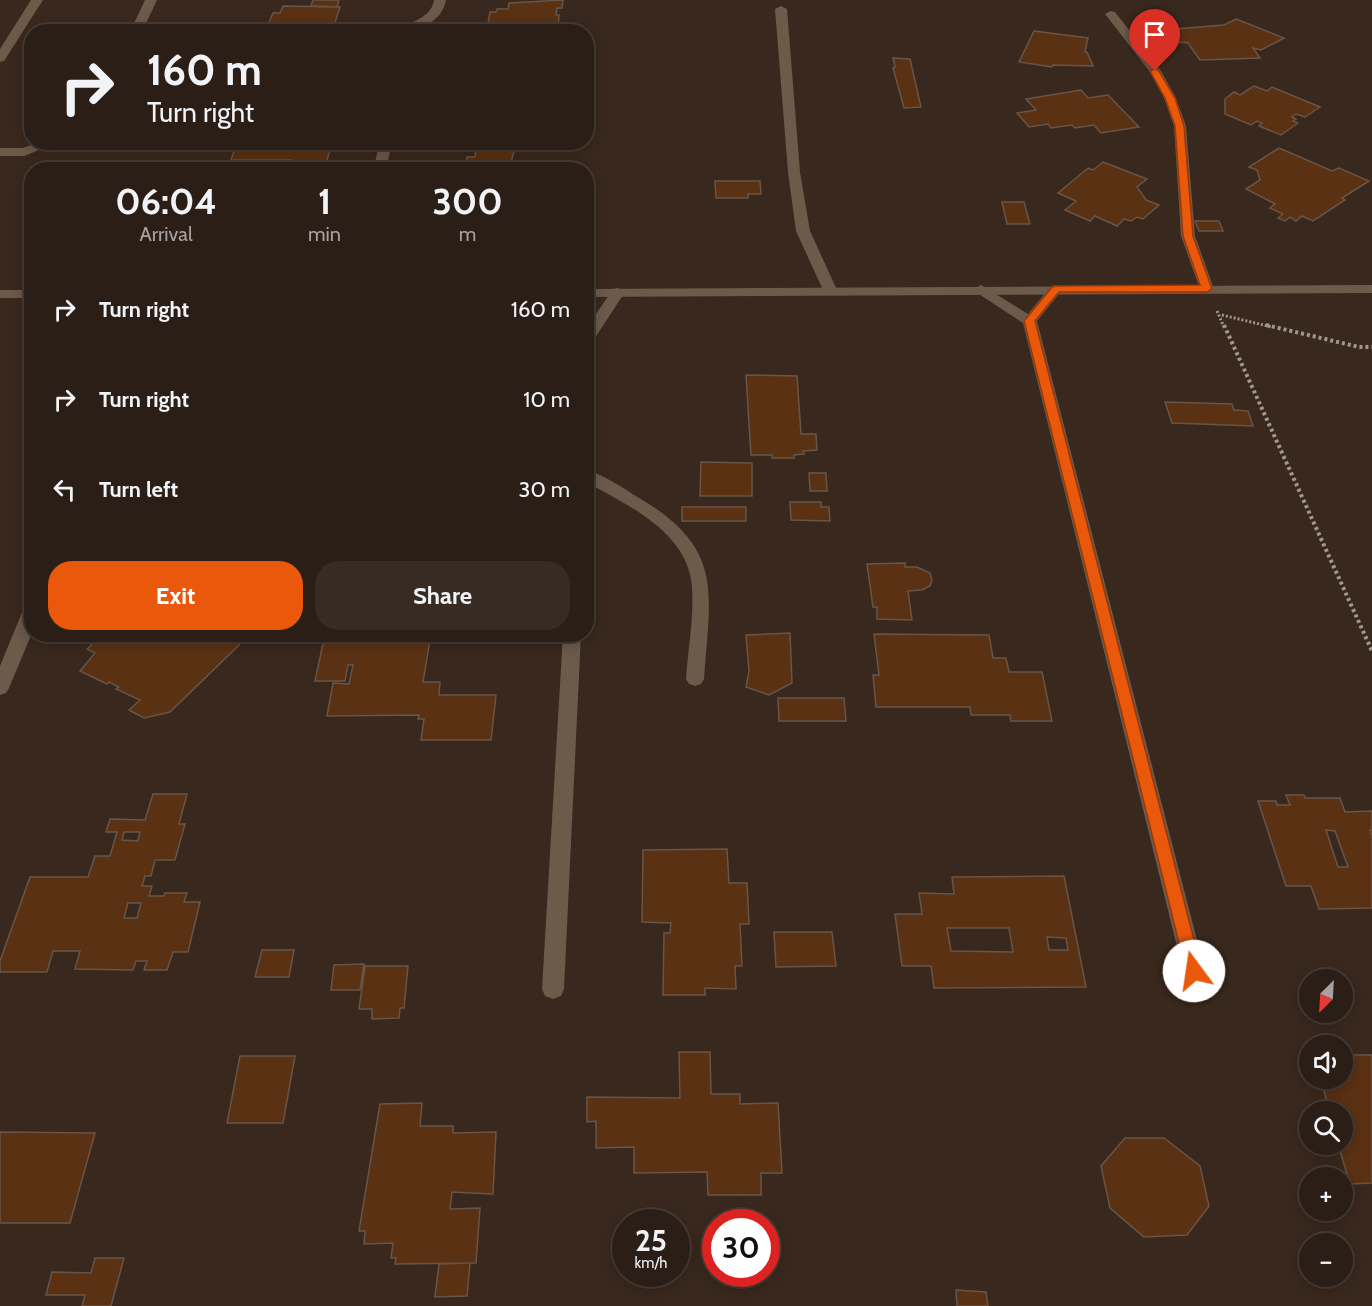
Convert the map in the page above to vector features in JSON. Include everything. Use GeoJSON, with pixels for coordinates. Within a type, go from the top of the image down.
{"type":"FeatureCollection","features":[{"type":"Feature","properties":{"kind":"street"},"geometry":{"type":"LineString","coordinates":[[0,58],[37,0]]}},
{"type":"Feature","properties":{"kind":"street"},"geometry":{"type":"LineString","coordinates":[[140,24],[151,0]]}},
{"type":"Feature","properties":{"kind":"street"},"geometry":{"type":"LineString","coordinates":[[417,24],[438,11],[440,0]]}},
{"type":"Feature","properties":{"kind":"street"},"geometry":{"type":"LineString","coordinates":[[781,9],[794,172],[803,231],[830,290]]}},
{"type":"Feature","properties":{"kind":"street"},"geometry":{"type":"LineString","coordinates":[[1111,14],[1155,71],[1180,126],[1188,236],[1207,289]]}},
{"type":"Feature","properties":{"kind":"street"},"geometry":{"type":"LineString","coordinates":[[0,152],[30,150]]}},
{"type":"Feature","properties":{"kind":"street"},"geometry":{"type":"LineString","coordinates":[[981,289],[1030,321],[1194,971]]}},
{"type":"Feature","properties":{"kind":"street"},"geometry":{"type":"LineString","coordinates":[[594,293],[981,289],[1372,289]]}},
{"type":"Feature","properties":{"kind":"street"},"geometry":{"type":"LineString","coordinates":[[1030,321],[1056,289]]}},
{"type":"Feature","properties":{"kind":"street"},"geometry":{"type":"LineString","coordinates":[[594,329],[618,292]]}},
{"type":"Feature","properties":{"kind":"street"},"geometry":{"type":"LineString","coordinates":[[0,294],[24,294]]}},
{"type":"Feature","properties":{"kind":"street"},"geometry":{"type":"LineString","coordinates":[[594,480],[663,521],[693,555],[701,585],[694,679]]}},
{"type":"Feature","properties":{"kind":"street"},"geometry":{"type":"LineString","coordinates":[[0,688],[24,630]]}},
{"type":"Feature","properties":{"kind":"street"},"geometry":{"type":"LineString","coordinates":[[554,989],[572,642]]}},
{"type":"Feature","properties":{"kind":"path"},"geometry":{"type":"LineString","coordinates":[[1207,289],[1372,651]]}},
{"type":"Feature","properties":{"kind":"path"},"geometry":{"type":"LineString","coordinates":[[1218,314],[1359,347],[1372,347]]}},
{"type":"Feature","properties":{"kind":"building"},"geometry":{"type":"Polygon","coordinates":[[[313,0],[339,0],[337,7],[311,6],[313,0]]]}},
{"type":"Feature","properties":{"kind":"building"},"geometry":{"type":"Polygon","coordinates":[[[563,0],[562,8],[557,8],[558,24],[488,23],[490,12],[496,12],[497,9],[508,9],[509,3],[563,0]]]}},
{"type":"Feature","properties":{"kind":"building"},"geometry":{"type":"Polygon","coordinates":[[[283,6],[340,7],[335,24],[268,24],[273,13],[280,13],[283,6]]]}},
{"type":"Feature","properties":{"kind":"building"},"geometry":{"type":"Polygon","coordinates":[[[1236,19],[1284,38],[1261,50],[1253,48],[1260,58],[1200,60],[1188,43],[1179,42],[1171,33],[1176,32],[1175,29],[1224,25],[1236,19]]]}},
{"type":"Feature","properties":{"kind":"building"},"geometry":{"type":"Polygon","coordinates":[[[1034,31],[1088,38],[1085,52],[1093,66],[1053,65],[1052,67],[1019,62],[1034,31]]]}},
{"type":"Feature","properties":{"kind":"building"},"geometry":{"type":"Polygon","coordinates":[[[893,58],[910,59],[921,107],[904,108],[893,68],[895,67],[893,58]]]}},
{"type":"Feature","properties":{"kind":"building"},"geometry":{"type":"Polygon","coordinates":[[[1254,86],[1267,91],[1272,87],[1320,107],[1305,117],[1296,114],[1292,117],[1296,119],[1293,121],[1298,123],[1281,135],[1259,126],[1262,123],[1257,121],[1251,125],[1225,114],[1225,99],[1234,92],[1240,95],[1254,86]]]}},
{"type":"Feature","properties":{"kind":"building"},"geometry":{"type":"Polygon","coordinates":[[[1081,90],[1088,98],[1108,95],[1139,127],[1101,133],[1094,125],[1051,128],[1048,124],[1029,127],[1017,113],[1036,110],[1026,99],[1081,90]]]}},
{"type":"Feature","properties":{"kind":"building"},"geometry":{"type":"Polygon","coordinates":[[[1279,148],[1332,171],[1339,168],[1369,181],[1342,198],[1345,200],[1313,221],[1302,216],[1296,221],[1290,217],[1285,221],[1278,218],[1283,214],[1270,208],[1275,204],[1246,189],[1260,180],[1257,170],[1249,167],[1279,148]]]}},
{"type":"Feature","properties":{"kind":"building"},"geometry":{"type":"Polygon","coordinates":[[[234,150],[330,150],[326,162],[231,160],[234,150]]]}},
{"type":"Feature","properties":{"kind":"building"},"geometry":{"type":"Polygon","coordinates":[[[476,150],[536,150],[514,151],[511,162],[466,162],[467,157],[475,157],[476,150]]]}},
{"type":"Feature","properties":{"kind":"building"},"geometry":{"type":"Polygon","coordinates":[[[1103,162],[1147,179],[1137,187],[1146,200],[1159,205],[1143,219],[1137,217],[1131,221],[1124,219],[1117,226],[1095,216],[1090,221],[1065,210],[1076,201],[1058,193],[1088,168],[1093,170],[1103,162]]]}},
{"type":"Feature","properties":{"kind":"building"},"geometry":{"type":"Polygon","coordinates":[[[715,181],[760,181],[761,194],[748,194],[748,198],[716,198],[715,181]]]}},
{"type":"Feature","properties":{"kind":"building"},"geometry":{"type":"Polygon","coordinates":[[[1002,202],[1024,202],[1030,224],[1007,224],[1002,202]]]}},
{"type":"Feature","properties":{"kind":"building"},"geometry":{"type":"Polygon","coordinates":[[[1195,221],[1219,221],[1223,231],[1199,231],[1195,221]]]}},
{"type":"Feature","properties":{"kind":"building"},"geometry":{"type":"Polygon","coordinates":[[[746,375],[797,376],[801,434],[816,434],[817,450],[803,451],[804,454],[794,455],[794,458],[751,455],[746,375]]]}},
{"type":"Feature","properties":{"kind":"building"},"geometry":{"type":"Polygon","coordinates":[[[1165,402],[1232,404],[1234,410],[1248,411],[1253,426],[1172,423],[1165,402]]]}},
{"type":"Feature","properties":{"kind":"building"},"geometry":{"type":"Polygon","coordinates":[[[701,462],[752,463],[752,496],[700,496],[701,462]]]}},
{"type":"Feature","properties":{"kind":"building"},"geometry":{"type":"Polygon","coordinates":[[[809,473],[826,473],[827,491],[810,491],[809,473]]]}},
{"type":"Feature","properties":{"kind":"building"},"geometry":{"type":"Polygon","coordinates":[[[790,502],[821,502],[821,507],[829,507],[830,521],[791,520],[790,502]]]}},
{"type":"Feature","properties":{"kind":"building"},"geometry":{"type":"Polygon","coordinates":[[[682,507],[746,507],[746,521],[682,521],[682,507]]]}},
{"type":"Feature","properties":{"kind":"building"},"geometry":{"type":"Polygon","coordinates":[[[905,563],[905,567],[917,567],[930,573],[932,580],[930,586],[922,590],[908,591],[912,620],[877,619],[877,607],[873,607],[867,564],[905,563]]]}},
{"type":"Feature","properties":{"kind":"building"},"geometry":{"type":"Polygon","coordinates":[[[790,633],[792,683],[769,695],[746,687],[749,671],[746,635],[790,633]]]}},
{"type":"Feature","properties":{"kind":"building"},"geometry":{"type":"Polygon","coordinates":[[[874,634],[989,635],[993,658],[1006,658],[1009,672],[1042,672],[1052,721],[1011,721],[1010,715],[971,715],[970,707],[876,707],[873,675],[879,675],[874,634]]]}},
{"type":"Feature","properties":{"kind":"building"},"geometry":{"type":"Polygon","coordinates":[[[94,642],[239,642],[239,645],[170,712],[144,718],[129,710],[140,700],[116,689],[119,687],[109,682],[107,684],[80,671],[95,653],[87,649],[94,642]]]}},
{"type":"Feature","properties":{"kind":"building"},"geometry":{"type":"Polygon","coordinates":[[[323,642],[430,642],[423,682],[440,682],[439,695],[496,695],[491,740],[421,740],[424,719],[418,719],[419,715],[327,716],[333,683],[349,684],[353,665],[348,665],[345,681],[315,681],[323,642]]]}},
{"type":"Feature","properties":{"kind":"building"},"geometry":{"type":"Polygon","coordinates":[[[778,698],[844,698],[846,721],[779,721],[778,698]]]}},
{"type":"Feature","properties":{"kind":"building"},"geometry":{"type":"Polygon","coordinates":[[[153,794],[187,794],[179,824],[185,824],[175,860],[155,860],[151,876],[145,876],[142,886],[152,886],[149,896],[187,893],[184,902],[200,902],[188,952],[173,952],[167,970],[144,970],[147,961],[136,961],[133,970],[75,969],[80,951],[53,951],[47,972],[0,972],[0,961],[30,877],[88,877],[95,856],[110,856],[117,832],[106,832],[110,819],[145,820],[153,794]],[[124,832],[122,840],[138,841],[140,832],[124,832]],[[128,903],[124,918],[137,918],[141,903],[128,903]]]}},
{"type":"Feature","properties":{"kind":"building"},"geometry":{"type":"Polygon","coordinates":[[[1286,795],[1304,795],[1305,798],[1340,798],[1345,812],[1372,811],[1372,830],[1370,830],[1372,836],[1372,908],[1319,909],[1311,886],[1286,886],[1258,801],[1276,801],[1277,805],[1290,805],[1286,795]],[[1326,830],[1338,867],[1348,867],[1335,831],[1326,830]]]}},
{"type":"Feature","properties":{"kind":"building"},"geometry":{"type":"Polygon","coordinates":[[[727,849],[729,883],[747,883],[749,924],[740,924],[742,966],[735,966],[736,989],[705,988],[705,995],[663,995],[664,933],[670,933],[671,923],[642,922],[643,850],[727,849]]]}},
{"type":"Feature","properties":{"kind":"building"},"geometry":{"type":"Polygon","coordinates":[[[1064,876],[1086,987],[934,988],[931,966],[902,966],[895,914],[922,914],[919,893],[954,894],[952,877],[1064,876]],[[947,928],[951,951],[1013,952],[1009,928],[947,928]],[[1047,937],[1049,950],[1068,950],[1066,938],[1047,937]]]}},
{"type":"Feature","properties":{"kind":"building"},"geometry":{"type":"Polygon","coordinates":[[[774,932],[832,932],[836,966],[776,967],[774,932]]]}},
{"type":"Feature","properties":{"kind":"building"},"geometry":{"type":"Polygon","coordinates":[[[262,950],[294,950],[289,977],[255,977],[262,950]]]}},
{"type":"Feature","properties":{"kind":"building"},"geometry":{"type":"Polygon","coordinates":[[[364,964],[360,990],[331,990],[334,965],[364,964]]]}},
{"type":"Feature","properties":{"kind":"building"},"geometry":{"type":"Polygon","coordinates":[[[365,966],[408,966],[404,1008],[400,1008],[399,1018],[372,1019],[372,1009],[359,1009],[365,966]]]}},
{"type":"Feature","properties":{"kind":"building"},"geometry":{"type":"Polygon","coordinates":[[[679,1052],[710,1052],[711,1094],[740,1094],[740,1104],[778,1103],[782,1173],[761,1173],[761,1195],[708,1195],[707,1172],[634,1173],[634,1147],[596,1148],[596,1121],[587,1122],[587,1097],[680,1098],[679,1052]]]}},
{"type":"Feature","properties":{"kind":"building"},"geometry":{"type":"Polygon","coordinates":[[[1353,1055],[1372,1055],[1372,1183],[1353,1184],[1353,1167],[1345,1167],[1341,1155],[1353,1155],[1353,1101],[1327,1101],[1323,1089],[1353,1089],[1353,1055]]]}},
{"type":"Feature","properties":{"kind":"building"},"geometry":{"type":"Polygon","coordinates":[[[240,1056],[295,1056],[283,1123],[227,1123],[240,1056]]]}},
{"type":"Feature","properties":{"kind":"building"},"geometry":{"type":"Polygon","coordinates":[[[422,1103],[420,1126],[453,1126],[453,1133],[496,1132],[493,1194],[452,1192],[450,1209],[480,1208],[476,1263],[395,1264],[396,1258],[391,1258],[393,1243],[364,1244],[365,1231],[359,1231],[380,1104],[422,1103]]]}},
{"type":"Feature","properties":{"kind":"building"},"geometry":{"type":"Polygon","coordinates":[[[0,1132],[95,1133],[70,1223],[0,1223],[0,1132]]]}},
{"type":"Feature","properties":{"kind":"building"},"geometry":{"type":"Polygon","coordinates":[[[1125,1138],[1164,1138],[1200,1166],[1209,1206],[1187,1235],[1144,1237],[1110,1208],[1101,1166],[1125,1138]]]}},
{"type":"Feature","properties":{"kind":"building"},"geometry":{"type":"Polygon","coordinates":[[[95,1258],[124,1258],[111,1306],[82,1306],[85,1295],[46,1295],[52,1272],[91,1273],[95,1258]]]}},
{"type":"Feature","properties":{"kind":"building"},"geometry":{"type":"Polygon","coordinates":[[[470,1263],[467,1296],[435,1297],[439,1264],[470,1263]]]}},
{"type":"Feature","properties":{"kind":"building"},"geometry":{"type":"Polygon","coordinates":[[[956,1290],[986,1292],[988,1306],[957,1306],[956,1290]]]}},
{"type":"Feature","properties":{"kind":"route"},"geometry":{"type":"LineString","coordinates":[[1155,71],[1170,98],[1180,126],[1188,236],[1207,289],[1056,289],[1030,321],[1194,971]]}}]}
